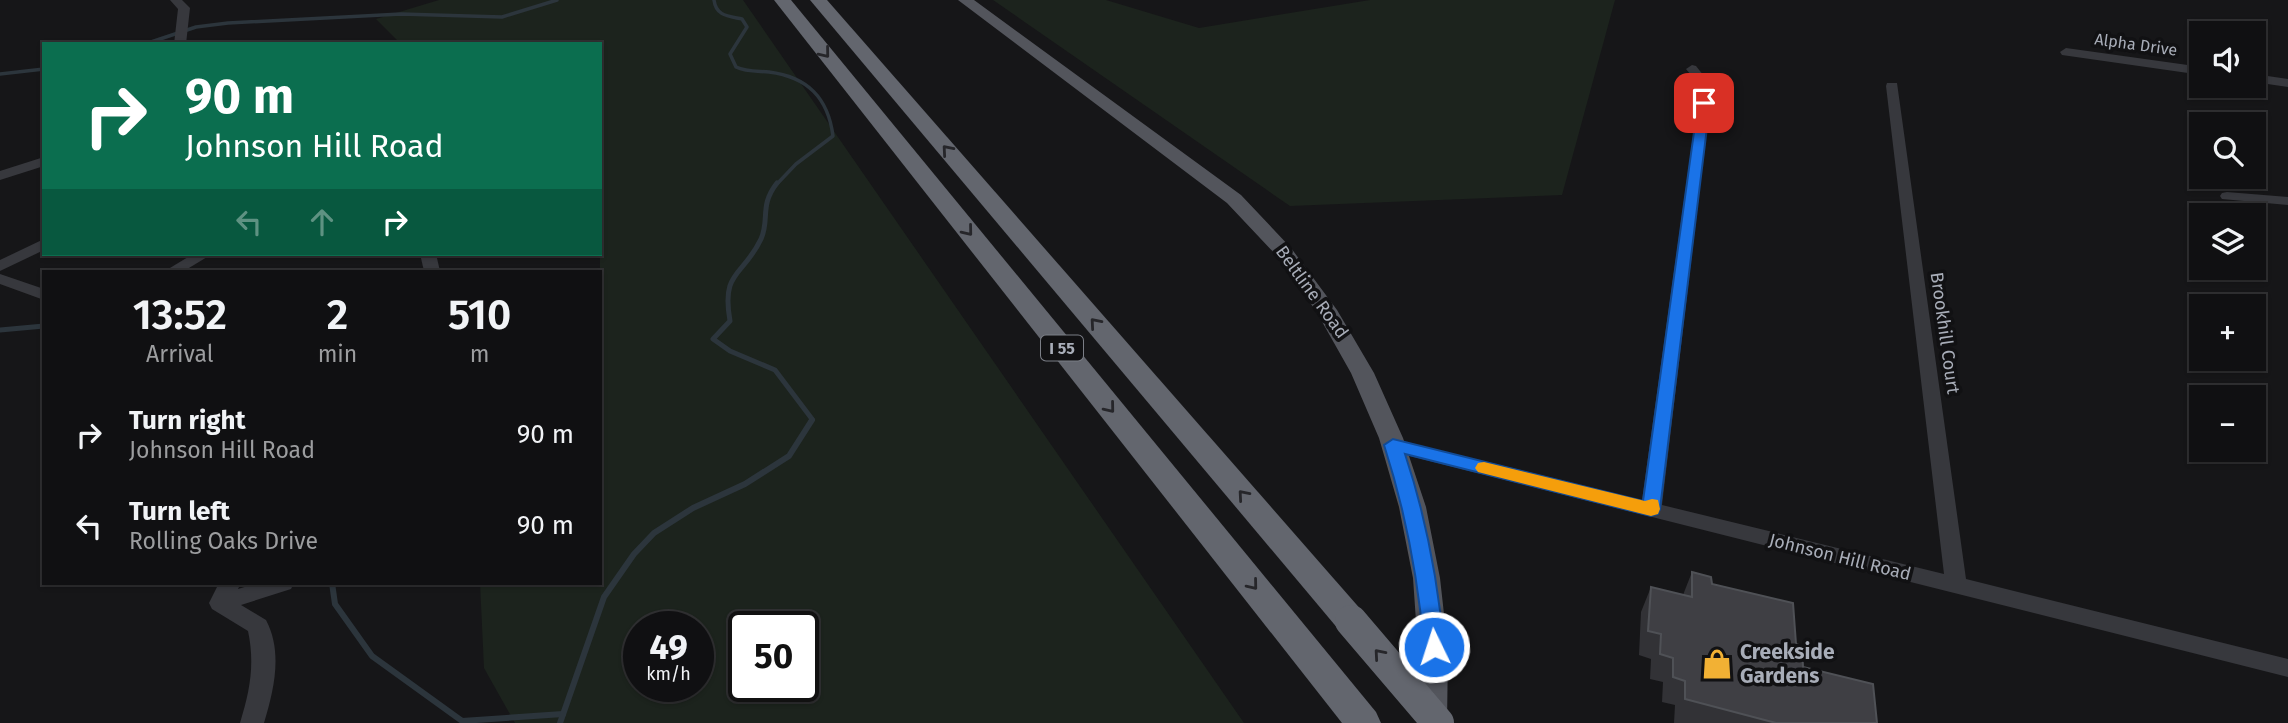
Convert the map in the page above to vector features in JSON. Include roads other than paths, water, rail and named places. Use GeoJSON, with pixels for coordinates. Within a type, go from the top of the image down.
{"type":"FeatureCollection","features":[{"type":"Feature","properties":{"kind":"highway","name":"I 55"},"geometry":{"type":"LineString","coordinates":[[782,0],[1363,723]]}},
{"type":"Feature","properties":{"kind":"highway","name":"I 55"},"geometry":{"type":"LineString","coordinates":[[818,0],[1438,723]]}},
{"type":"Feature","properties":{"kind":"main road","name":"Beltline Road"},"geometry":{"type":"LineString","coordinates":[[965,0],[1234,199],[1297,267],[1341,330],[1377,401],[1407,486],[1428,580],[1435,686],[1432,723]]}},
{"type":"Feature","properties":{"kind":"street"},"geometry":{"type":"LineString","coordinates":[[176,0],[184,8],[180,42]]}},
{"type":"Feature","properties":{"kind":"street","name":"Alpha Drive"},"geometry":{"type":"LineString","coordinates":[[2066,52],[2189,69]]}},
{"type":"Feature","properties":{"kind":"street"},"geometry":{"type":"LineString","coordinates":[[1651,509],[1706,86],[1692,69]]}},
{"type":"Feature","properties":{"kind":"street"},"geometry":{"type":"LineString","coordinates":[[2266,80],[2288,83]]}},
{"type":"Feature","properties":{"kind":"street","name":"Brookhill Court"},"geometry":{"type":"LineString","coordinates":[[1892,86],[1956,586]]}},
{"type":"Feature","properties":{"kind":"street"},"geometry":{"type":"LineString","coordinates":[[0,176],[42,162]]}},
{"type":"Feature","properties":{"kind":"street"},"geometry":{"type":"LineString","coordinates":[[2227,196],[2288,201]]}},
{"type":"Feature","properties":{"kind":"street"},"geometry":{"type":"LineString","coordinates":[[0,266],[42,245]]}},
{"type":"Feature","properties":{"kind":"street"},"geometry":{"type":"LineString","coordinates":[[175,270],[200,256]]}},
{"type":"Feature","properties":{"kind":"street"},"geometry":{"type":"LineString","coordinates":[[0,279],[42,294]]}},
{"type":"Feature","properties":{"kind":"street","name":"Johnson Hill Road"},"geometry":{"type":"LineString","coordinates":[[1393,445],[2288,668]]}},
{"type":"Feature","properties":{"kind":"street"},"geometry":{"type":"LineString","coordinates":[[225,593],[271,585]]}},
{"type":"Feature","properties":{"kind":"street"},"geometry":{"type":"LineString","coordinates":[[225,593],[258,626],[264,651],[265,679],[252,723]]}},
{"type":"Feature","properties":{"kind":"waterway"},"geometry":{"type":"LineString","coordinates":[[151,42],[196,27],[228,23],[401,14],[502,17],[557,0]]}},
{"type":"Feature","properties":{"kind":"waterway"},"geometry":{"type":"LineString","coordinates":[[714,0],[720,12],[742,19],[747,27],[730,54],[736,67],[795,79],[814,92],[826,111],[833,136],[796,164],[776,185]]}},
{"type":"Feature","properties":{"kind":"waterway"},"geometry":{"type":"LineString","coordinates":[[0,74],[42,69]]}},
{"type":"Feature","properties":{"kind":"waterway"},"geometry":{"type":"LineString","coordinates":[[777,183],[768,199],[761,239],[731,283],[728,304],[730,321],[713,339],[730,351],[775,370],[811,421]]}},
{"type":"Feature","properties":{"kind":"waterway"},"geometry":{"type":"LineString","coordinates":[[0,330],[42,326]]}},
{"type":"Feature","properties":{"kind":"waterway"},"geometry":{"type":"LineString","coordinates":[[560,723],[604,597],[634,554],[654,533],[693,508],[745,484],[789,456],[812,420]]}},
{"type":"Feature","properties":{"kind":"waterway"},"geometry":{"type":"LineString","coordinates":[[332,585],[335,604],[372,656],[462,721],[563,714]]}},
{"type":"Feature","properties":{"kind":"place","name":"Creekside Gardens"},"geometry":{"type":"Point","coordinates":[1717,664]}}]}
